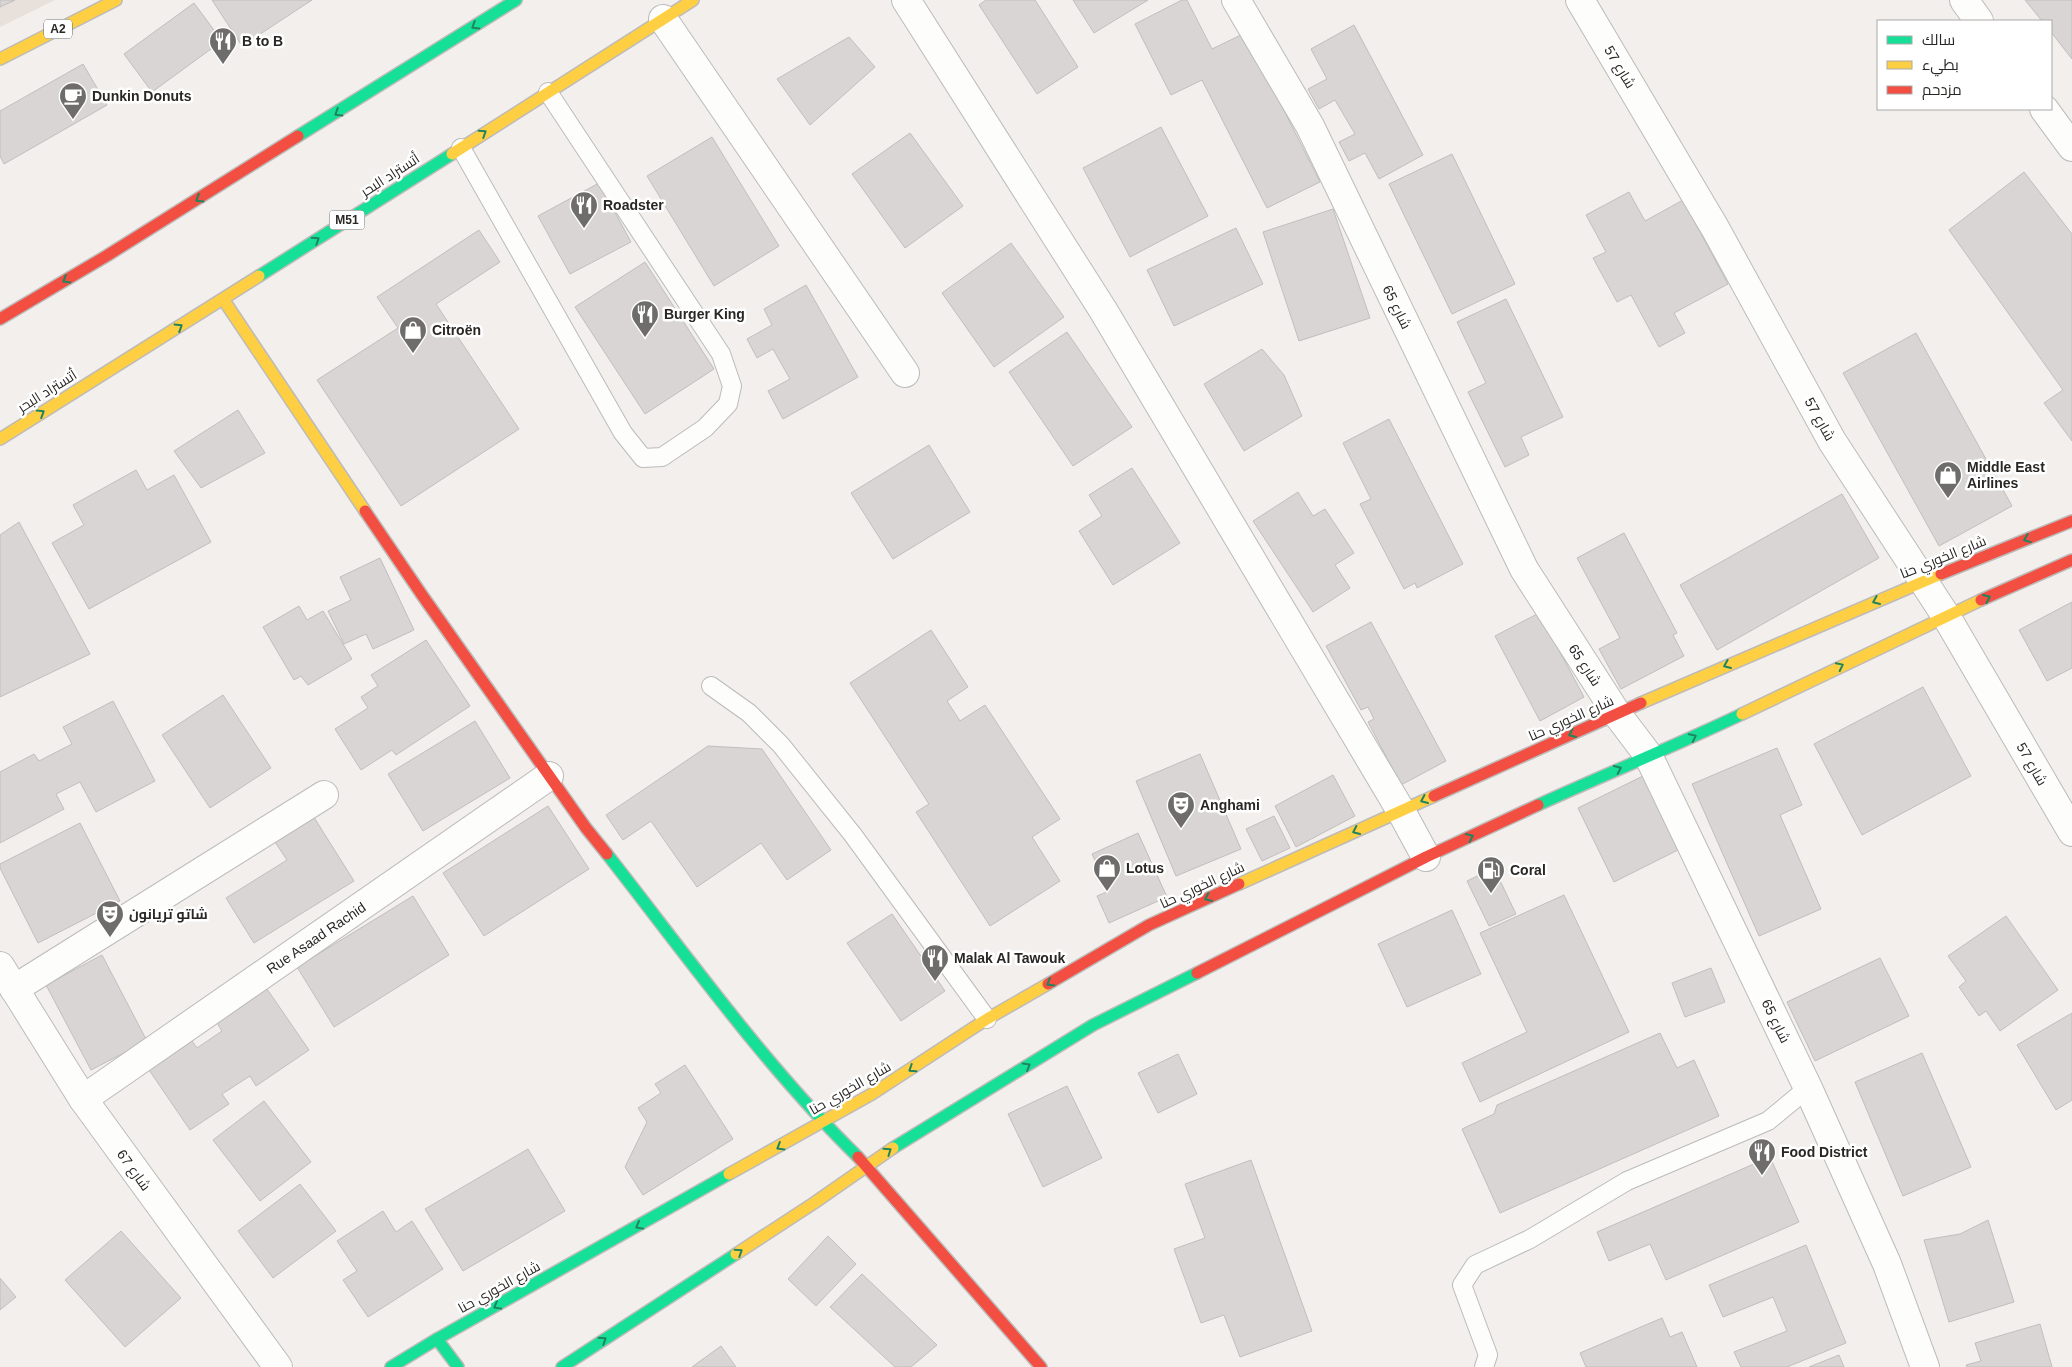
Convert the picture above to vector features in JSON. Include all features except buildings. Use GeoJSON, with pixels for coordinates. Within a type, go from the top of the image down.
{"type":"FeatureCollection","features":[{"type":"Feature","properties":{"kind":"main road","name":"A2"},"geometry":{"type":"LineString","coordinates":[[0,59],[116,0]]}},
{"type":"Feature","properties":{"kind":"main road"},"geometry":{"type":"LineString","coordinates":[[0,319],[125,245],[516,0]]}},
{"type":"Feature","properties":{"kind":"main road","name":"أتستراد البحر"},"geometry":{"type":"LineString","coordinates":[[0,439],[693,0]]}},
{"type":"Feature","properties":{"kind":"main road"},"geometry":{"type":"LineString","coordinates":[[223,299],[422,595],[586,828],[758,1046],[822,1122],[867,1166],[1040,1367]]}},
{"type":"Feature","properties":{"kind":"main road","name":"شارع الخوري حنا"},"geometry":{"type":"LineString","coordinates":[[391,1367],[437,1339],[872,1094],[987,1019],[1149,926],[1400,810],[1617,714],[1923,581],[2072,521]]}},
{"type":"Feature","properties":{"kind":"main road"},"geometry":{"type":"LineString","coordinates":[[562,1367],[806,1208],[906,1138],[1093,1025],[1426,857],[1648,755],[1683,742],[1946,616],[2072,560]]}},
{"type":"Feature","properties":{"kind":"main road"},"geometry":{"type":"LineString","coordinates":[[437,1339],[458,1367]]}},
{"type":"Feature","properties":{"kind":"street"},"geometry":{"type":"LineString","coordinates":[[906,0],[1103,310],[1400,810],[1426,857]]}},
{"type":"Feature","properties":{"kind":"street","name":"شارع 65"},"geometry":{"type":"LineString","coordinates":[[1236,0],[1310,126],[1524,569],[1617,714],[1648,755],[1808,1088],[1887,1264],[1925,1367]]}},
{"type":"Feature","properties":{"kind":"street","name":"شارع 57"},"geometry":{"type":"LineString","coordinates":[[1580,0],[1714,228],[1832,441],[1946,616],[2072,832]]}},
{"type":"Feature","properties":{"kind":"street"},"geometry":{"type":"LineString","coordinates":[[1964,0],[1978,20]]}},
{"type":"Feature","properties":{"kind":"street"},"geometry":{"type":"LineString","coordinates":[[663,19],[904,374]]}},
{"type":"Feature","properties":{"kind":"street"},"geometry":{"type":"LineString","coordinates":[[2045,110],[2072,147]]}},
{"type":"Feature","properties":{"kind":"street","name":"Rue Asaad Rachid"},"geometry":{"type":"LineString","coordinates":[[82,1099],[549,776]]}},
{"type":"Feature","properties":{"kind":"street"},"geometry":{"type":"LineString","coordinates":[[7,977],[324,795]]}},
{"type":"Feature","properties":{"kind":"street","name":"شارع 67"},"geometry":{"type":"LineString","coordinates":[[7,977],[82,1099],[278,1367]]}},
{"type":"Feature","properties":{"kind":"lane"},"geometry":{"type":"LineString","coordinates":[[461,148],[624,433],[643,458],[662,457],[705,428],[728,404],[732,386],[721,354],[548,92]]}},
{"type":"Feature","properties":{"kind":"lane"},"geometry":{"type":"LineString","coordinates":[[710,686],[749,713],[782,745],[853,835],[987,1019]]}},
{"type":"Feature","properties":{"kind":"lane"},"geometry":{"type":"LineString","coordinates":[[1484,1367],[1488,1355],[1462,1285],[1475,1265],[1530,1239],[1627,1181],[1768,1121],[1808,1088]]}},
{"type":"Feature","properties":{"kind":"shaded area"},"geometry":{"type":"Polygon","coordinates":[[[0,0],[55,0],[0,27],[0,0]]]}},
{"type":"Feature","properties":{"kind":"traffic: fast"},"geometry":{"type":"LineString","coordinates":[[298,136],[516,0]]}},
{"type":"Feature","properties":{"kind":"traffic: fast"},"geometry":{"type":"LineString","coordinates":[[259,276],[452,154]]}},
{"type":"Feature","properties":{"kind":"traffic: fast"},"geometry":{"type":"LineString","coordinates":[[1538,805],[1742,714]]}},
{"type":"Feature","properties":{"kind":"traffic: fast"},"geometry":{"type":"LineString","coordinates":[[607,854],[759,1048],[791,1086],[858,1157]]}},
{"type":"Feature","properties":{"kind":"traffic: fast"},"geometry":{"type":"LineString","coordinates":[[893,1148],[1093,1025],[1197,973]]}},
{"type":"Feature","properties":{"kind":"traffic: fast"},"geometry":{"type":"LineString","coordinates":[[391,1367],[437,1339],[729,1174]]}},
{"type":"Feature","properties":{"kind":"traffic: fast"},"geometry":{"type":"LineString","coordinates":[[562,1367],[736,1254]]}},
{"type":"Feature","properties":{"kind":"traffic: fast"},"geometry":{"type":"LineString","coordinates":[[437,1339],[458,1367]]}},
{"type":"Feature","properties":{"kind":"traffic: slow"},"geometry":{"type":"LineString","coordinates":[[0,59],[116,0]]}},
{"type":"Feature","properties":{"kind":"traffic: slow"},"geometry":{"type":"LineString","coordinates":[[452,154],[693,0]]}},
{"type":"Feature","properties":{"kind":"traffic: slow"},"geometry":{"type":"LineString","coordinates":[[0,439],[259,276]]}},
{"type":"Feature","properties":{"kind":"traffic: slow"},"geometry":{"type":"LineString","coordinates":[[223,299],[365,511]]}},
{"type":"Feature","properties":{"kind":"traffic: slow"},"geometry":{"type":"LineString","coordinates":[[1641,703],[1941,574]]}},
{"type":"Feature","properties":{"kind":"traffic: slow"},"geometry":{"type":"LineString","coordinates":[[1742,714],[1981,600]]}},
{"type":"Feature","properties":{"kind":"traffic: slow"},"geometry":{"type":"LineString","coordinates":[[1239,884],[1434,796]]}},
{"type":"Feature","properties":{"kind":"traffic: slow"},"geometry":{"type":"LineString","coordinates":[[729,1174],[872,1094],[987,1019],[1048,984]]}},
{"type":"Feature","properties":{"kind":"traffic: slow"},"geometry":{"type":"LineString","coordinates":[[736,1254],[893,1148]]}},
{"type":"Feature","properties":{"kind":"traffic: jam"},"geometry":{"type":"LineString","coordinates":[[0,319],[108,255],[298,136]]}},
{"type":"Feature","properties":{"kind":"traffic: jam"},"geometry":{"type":"LineString","coordinates":[[365,511],[586,828],[607,854]]}},
{"type":"Feature","properties":{"kind":"traffic: jam"},"geometry":{"type":"LineString","coordinates":[[1941,574],[2072,521]]}},
{"type":"Feature","properties":{"kind":"traffic: jam"},"geometry":{"type":"LineString","coordinates":[[1981,600],[2072,560]]}},
{"type":"Feature","properties":{"kind":"traffic: jam"},"geometry":{"type":"LineString","coordinates":[[1434,796],[1641,703]]}},
{"type":"Feature","properties":{"kind":"traffic: jam"},"geometry":{"type":"LineString","coordinates":[[1197,973],[1426,857],[1538,805]]}},
{"type":"Feature","properties":{"kind":"traffic: jam"},"geometry":{"type":"LineString","coordinates":[[1048,984],[1149,925],[1239,884]]}},
{"type":"Feature","properties":{"kind":"traffic: jam"},"geometry":{"type":"LineString","coordinates":[[858,1157],[1041,1367]]}},
{"type":"Feature","properties":{"kind":"place","name":"B to B"},"geometry":{"type":"Point","coordinates":[223,65]}},
{"type":"Feature","properties":{"kind":"place","name":"Dunkin Donuts"},"geometry":{"type":"Point","coordinates":[73,120]}},
{"type":"Feature","properties":{"kind":"place","name":"Roadster"},"geometry":{"type":"Point","coordinates":[584,229]}},
{"type":"Feature","properties":{"kind":"place","name":"Burger King"},"geometry":{"type":"Point","coordinates":[645,338]}},
{"type":"Feature","properties":{"kind":"place","name":"Citroën"},"geometry":{"type":"Point","coordinates":[413,354]}},
{"type":"Feature","properties":{"kind":"place","name":"Middle East Airlines"},"geometry":{"type":"Point","coordinates":[1948,499]}},
{"type":"Feature","properties":{"kind":"place","name":"Anghami"},"geometry":{"type":"Point","coordinates":[1181,829]}},
{"type":"Feature","properties":{"kind":"place","name":"Lotus"},"geometry":{"type":"Point","coordinates":[1107,892]}},
{"type":"Feature","properties":{"kind":"place","name":"Coral"},"geometry":{"type":"Point","coordinates":[1491,894]}},
{"type":"Feature","properties":{"kind":"place","name":"شاتو تريانون"},"geometry":{"type":"Point","coordinates":[110,938]}},
{"type":"Feature","properties":{"kind":"place","name":"Malak Al Tawouk"},"geometry":{"type":"Point","coordinates":[935,982]}},
{"type":"Feature","properties":{"kind":"place","name":"Food District"},"geometry":{"type":"Point","coordinates":[1762,1176]}}]}
